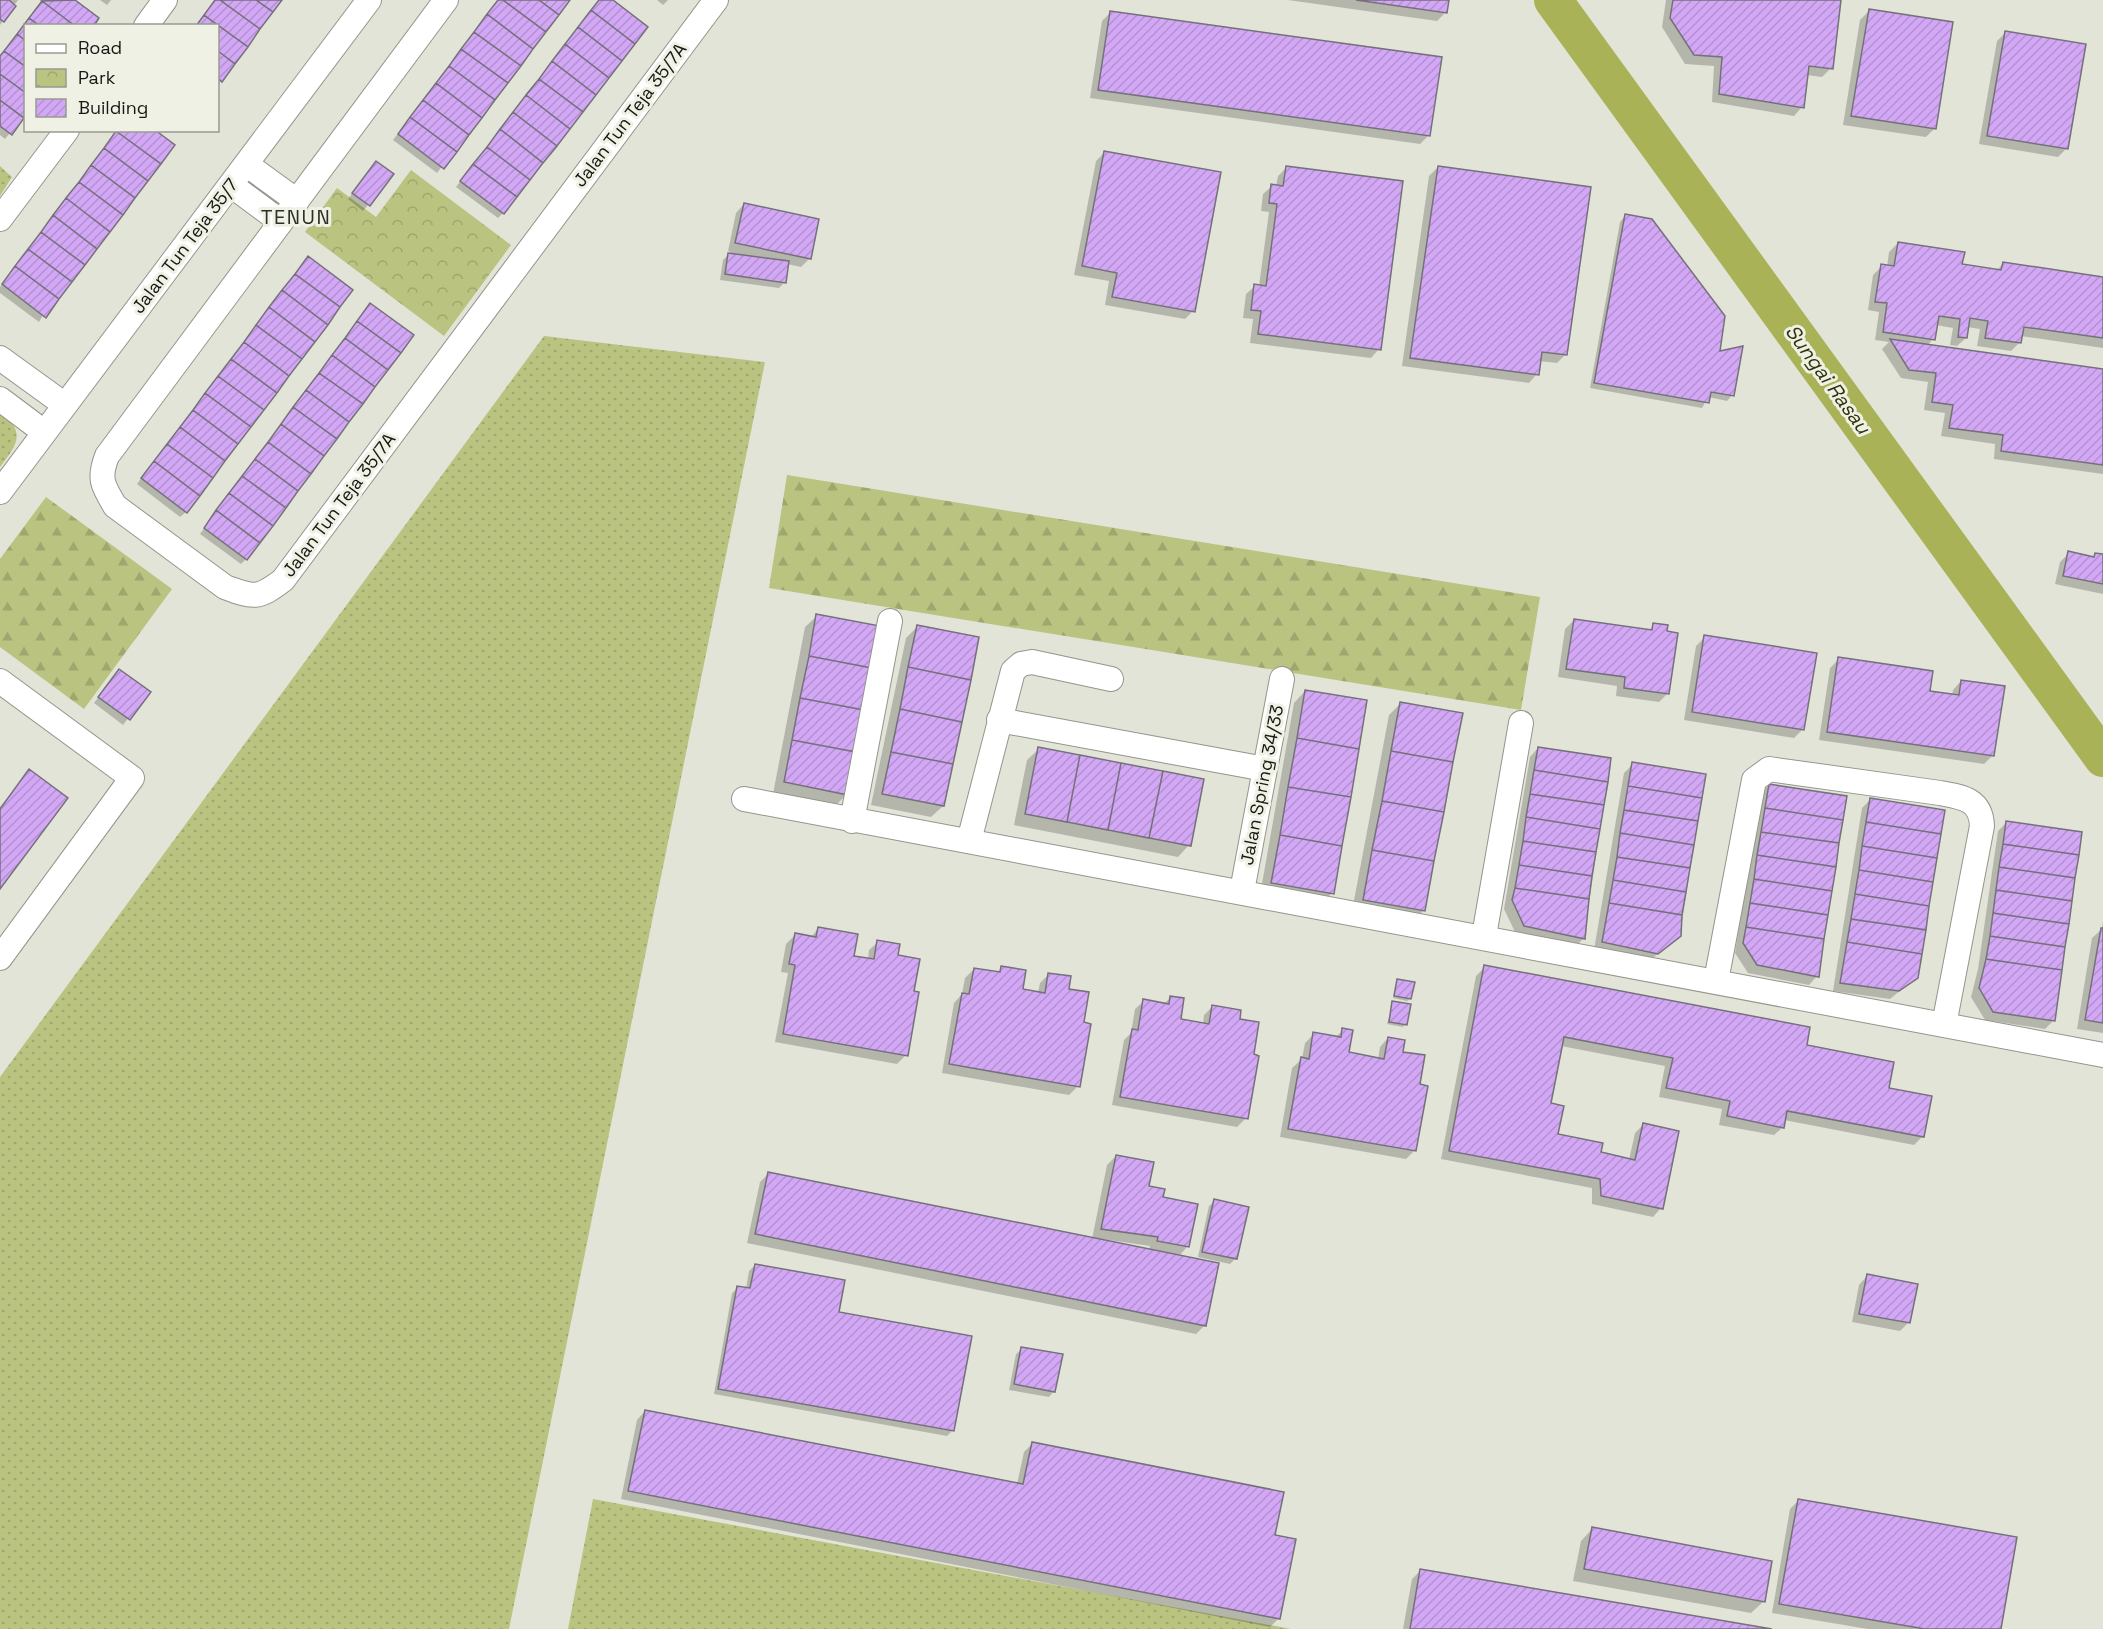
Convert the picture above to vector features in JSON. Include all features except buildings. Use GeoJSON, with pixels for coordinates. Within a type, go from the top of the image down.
{"type":"FeatureCollection","features":[{"type":"Feature","properties":{"kind":"street"},"geometry":{"type":"LineString","coordinates":[[147,24],[165,0]]}},
{"type":"Feature","properties":{"kind":"street","name":"Jalan Tun Teja 35/7"},"geometry":{"type":"LineString","coordinates":[[0,492],[369,0]]}},
{"type":"Feature","properties":{"kind":"street","name":"Jalan Tun Teja 35/7A"},"geometry":{"type":"LineString","coordinates":[[446,0],[107,456],[100,472],[105,489],[115,506],[225,586],[245,594],[264,595],[284,580],[716,0]]}},
{"type":"Feature","properties":{"kind":"street"},"geometry":{"type":"LineString","coordinates":[[0,219],[65,132]]}},
{"type":"Feature","properties":{"kind":"street"},"geometry":{"type":"LineString","coordinates":[[246,164],[297,201]]}},
{"type":"Feature","properties":{"kind":"street"},"geometry":{"type":"LineString","coordinates":[[231,185],[280,222]]}},
{"type":"Feature","properties":{"kind":"street"},"geometry":{"type":"LineString","coordinates":[[0,358],[65,405]]}},
{"type":"Feature","properties":{"kind":"street"},"geometry":{"type":"LineString","coordinates":[[0,399],[44,432]]}},
{"type":"Feature","properties":{"kind":"street"},"geometry":{"type":"LineString","coordinates":[[852,821],[890,621]]}},
{"type":"Feature","properties":{"kind":"street"},"geometry":{"type":"LineString","coordinates":[[969,841],[1013,671],[1021,664],[1032,662],[1110,679]]}},
{"type":"Feature","properties":{"kind":"street","name":"Jalan Spring 34/33"},"geometry":{"type":"LineString","coordinates":[[1242,891],[1282,679]]}},
{"type":"Feature","properties":{"kind":"street"},"geometry":{"type":"LineString","coordinates":[[0,681],[132,778],[0,958]]}},
{"type":"Feature","properties":{"kind":"street"},"geometry":{"type":"LineString","coordinates":[[999,720],[1265,769]]}},
{"type":"Feature","properties":{"kind":"street"},"geometry":{"type":"LineString","coordinates":[[1484,936],[1521,723]]}},
{"type":"Feature","properties":{"kind":"street"},"geometry":{"type":"LineString","coordinates":[[1716,981],[1754,780],[1769,769],[1940,792],[1967,798],[1976,804],[1982,814],[1982,826],[1944,1025]]}},
{"type":"Feature","properties":{"kind":"street"},"geometry":{"type":"LineString","coordinates":[[744,799],[852,821],[1484,936],[2103,1055]]}},
{"type":"Feature","properties":{"kind":"green space"},"geometry":{"type":"Polygon","coordinates":[[[0,166],[12,177],[0,196],[0,166]]]}},
{"type":"Feature","properties":{"kind":"green space"},"geometry":{"type":"Polygon","coordinates":[[[411,170],[511,245],[444,336],[305,232],[337,188],[376,217],[411,170]]]}},
{"type":"Feature","properties":{"kind":"green space"},"geometry":{"type":"Polygon","coordinates":[[[544,336],[765,362],[509,1629],[0,1629],[0,1077],[544,336]]]}},
{"type":"Feature","properties":{"kind":"green space"},"geometry":{"type":"Polygon","coordinates":[[[0,412],[14,426],[16,439],[11,452],[0,467],[0,412]]]}},
{"type":"Feature","properties":{"kind":"green space"},"geometry":{"type":"Polygon","coordinates":[[[787,475],[1540,597],[1521,710],[769,588],[787,475]]]}},
{"type":"Feature","properties":{"kind":"green space"},"geometry":{"type":"Polygon","coordinates":[[[46,497],[172,589],[84,709],[0,647],[0,559],[46,497]]]}},
{"type":"Feature","properties":{"kind":"green space"},"geometry":{"type":"Polygon","coordinates":[[[593,1499],[1291,1629],[568,1629],[593,1499]]]}},
{"type":"Feature","properties":{"kind":"waterway","name":"Sungai Rasau"},"geometry":{"type":"LineString","coordinates":[[1553,0],[2103,758]]}},
{"type":"Feature","properties":{"kind":"district","name":"TENUN"},"geometry":{"type":"Point","coordinates":[296,217]}}]}
